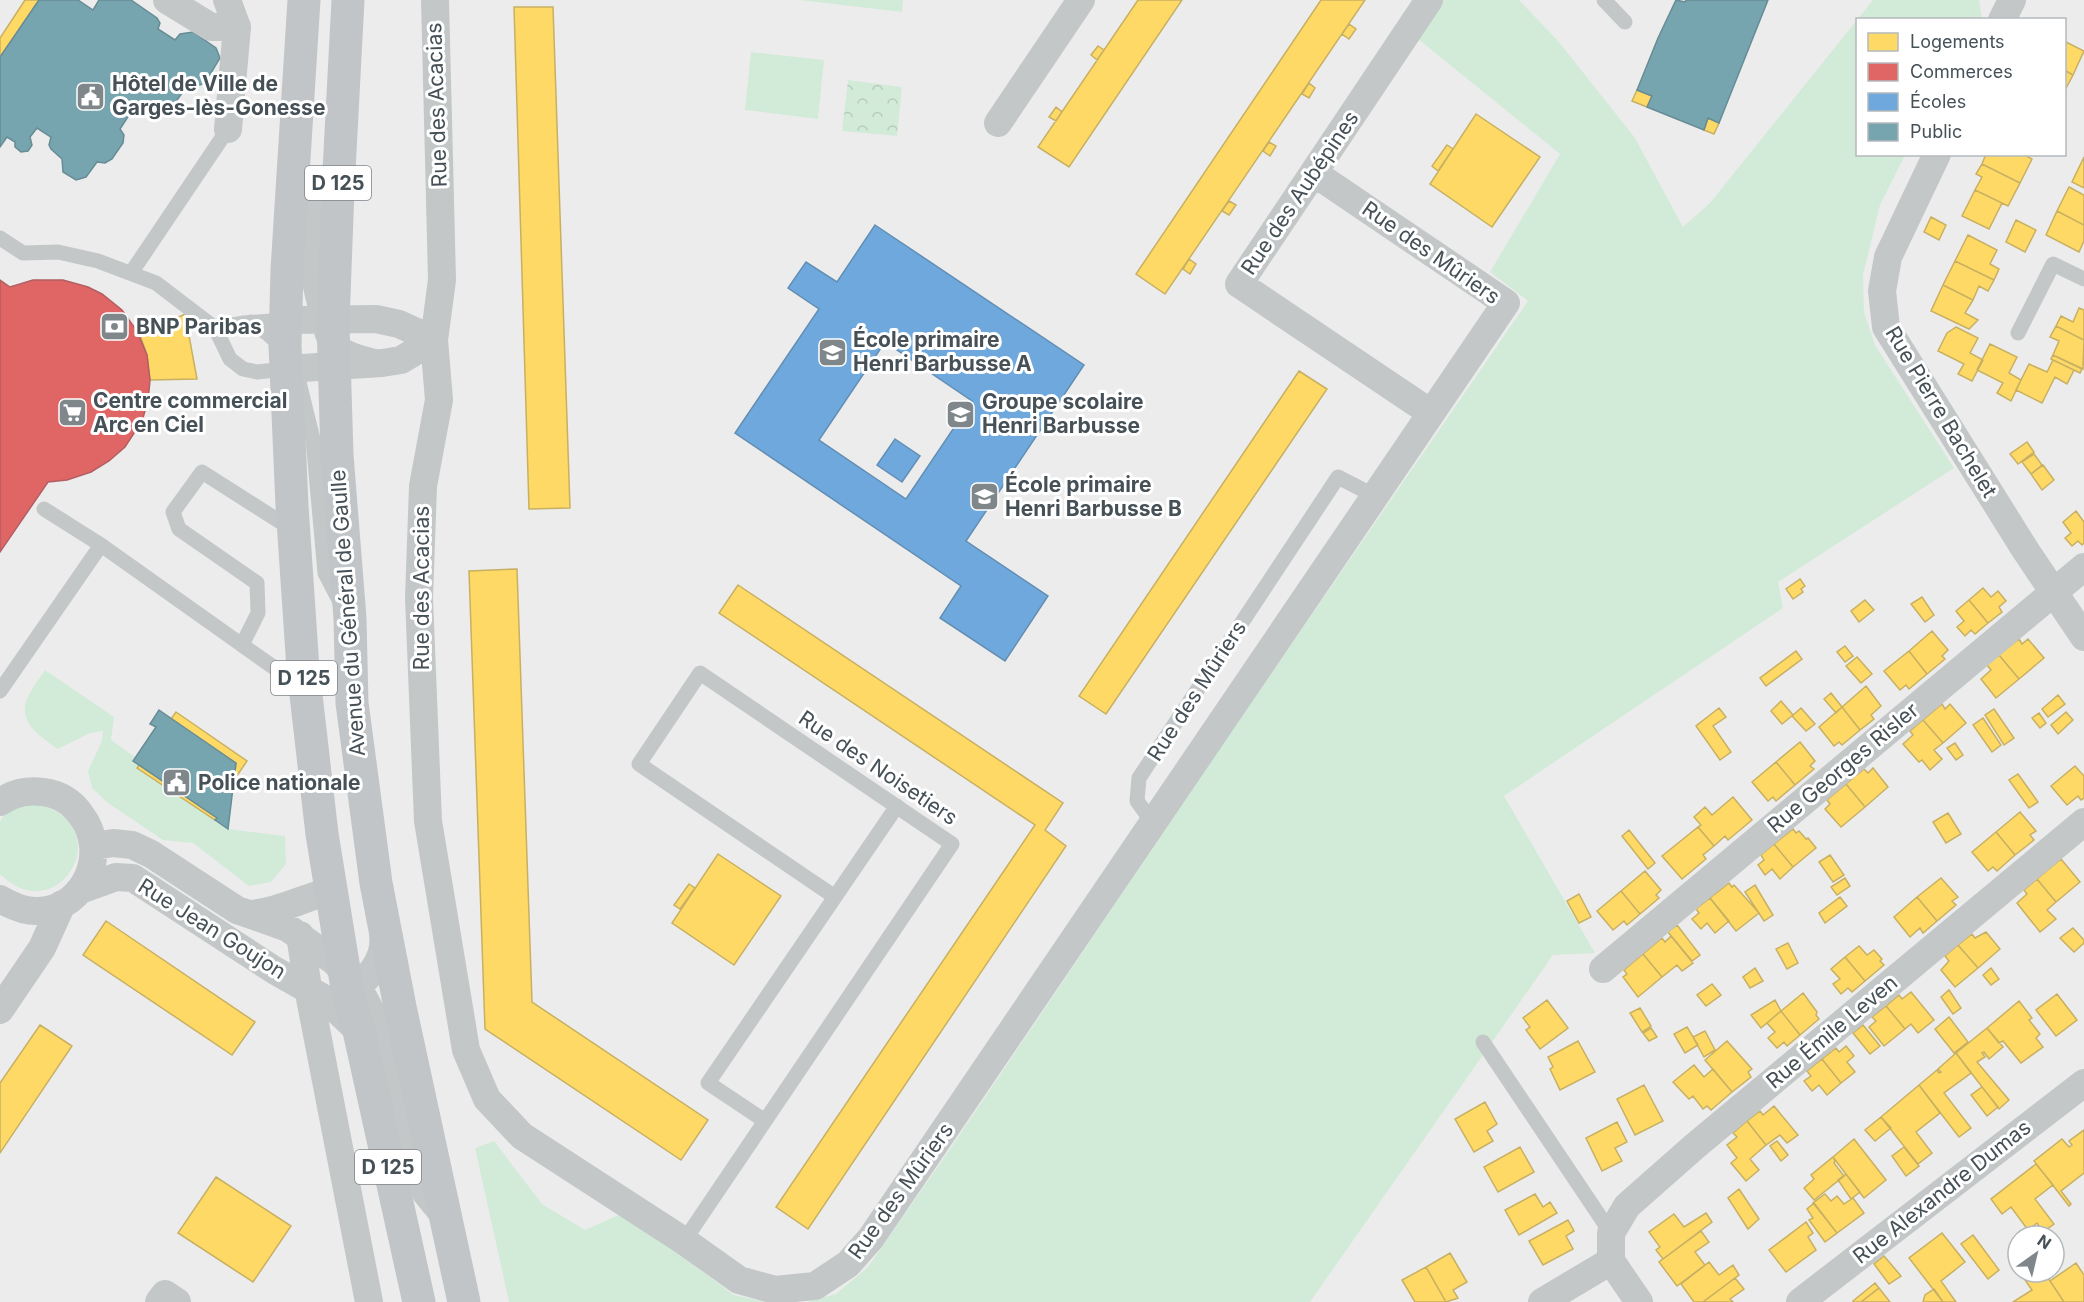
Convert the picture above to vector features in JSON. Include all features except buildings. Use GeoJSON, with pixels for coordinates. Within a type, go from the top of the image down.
{"type":"FeatureCollection","features":[{"type":"Feature","properties":{"kind":"main road","name":"Avenue du Général de Gaulle"},"geometry":{"type":"LineString","coordinates":[[304,0],[287,270],[293,530],[306,689],[330,891],[337,988],[359,1031],[419,1302]]}},
{"type":"Feature","properties":{"kind":"main road","name":"Avenue du Général de Gaulle"},"geometry":{"type":"LineString","coordinates":[[348,0],[331,337],[339,499],[350,618],[352,703],[362,786],[384,923],[464,1302]]}},
{"type":"Feature","properties":{"kind":"street"},"geometry":{"type":"LineString","coordinates":[[167,0],[211,27],[237,27]]}},
{"type":"Feature","properties":{"kind":"street"},"geometry":{"type":"LineString","coordinates":[[227,0],[237,27],[228,129]]}},
{"type":"Feature","properties":{"kind":"street","name":"Rue des Acacias"},"geometry":{"type":"LineString","coordinates":[[435,0],[442,280],[434,340],[439,400],[423,486],[419,598],[428,821],[466,1050],[487,1099],[522,1136],[540,1148]]}},
{"type":"Feature","properties":{"kind":"street"},"geometry":{"type":"LineString","coordinates":[[998,123],[1081,0]]}},
{"type":"Feature","properties":{"kind":"street","name":"Rue des Aubépines"},"geometry":{"type":"LineString","coordinates":[[1429,0],[1239,284],[1431,414]]}},
{"type":"Feature","properties":{"kind":"street"},"geometry":{"type":"LineString","coordinates":[[2003,18],[2012,0]]}},
{"type":"Feature","properties":{"kind":"street"},"geometry":{"type":"LineString","coordinates":[[300,76],[309,129],[307,218],[314,270],[331,337],[374,363],[401,360],[434,340]]}},
{"type":"Feature","properties":{"kind":"street","name":"Rue Pierre Bachelet"},"geometry":{"type":"LineString","coordinates":[[1936,156],[1888,257],[1882,291],[1886,327],[2026,550],[2084,637]]}},
{"type":"Feature","properties":{"kind":"street","name":"Rue des Mûriers"},"geometry":{"type":"LineString","coordinates":[[540,1148],[684,1241],[739,1280],[774,1290],[815,1286],[848,1264],[871,1238],[1506,303],[1314,173]]}},
{"type":"Feature","properties":{"kind":"street"},"geometry":{"type":"LineString","coordinates":[[288,352],[376,319],[399,324],[434,340]]}},
{"type":"Feature","properties":{"kind":"street"},"geometry":{"type":"LineString","coordinates":[[288,352],[331,337]]}},
{"type":"Feature","properties":{"kind":"street","name":"Rue Georges Risler"},"geometry":{"type":"LineString","coordinates":[[1603,969],[2084,567]]}},
{"type":"Feature","properties":{"kind":"street"},"geometry":{"type":"LineString","coordinates":[[0,1010],[42,948],[71,897],[92,870],[95,846],[88,824],[74,805],[54,793],[30,790],[3,796]]}},
{"type":"Feature","properties":{"kind":"street","name":"Rue Émile Leven"},"geometry":{"type":"LineString","coordinates":[[1611,1247],[1627,1206],[1695,1146],[2084,822]]}},
{"type":"Feature","properties":{"kind":"street","name":"Rue Jean Goujon"},"geometry":{"type":"LineString","coordinates":[[95,846],[113,843],[132,845],[152,854],[237,910],[288,928],[300,935]]}},
{"type":"Feature","properties":{"kind":"street","name":"Rue Jean Goujon"},"geometry":{"type":"LineString","coordinates":[[0,899],[16,908],[39,911],[116,877],[134,878],[274,970],[337,988]]}},
{"type":"Feature","properties":{"kind":"street"},"geometry":{"type":"LineString","coordinates":[[248,915],[269,912],[330,891]]}},
{"type":"Feature","properties":{"kind":"street"},"geometry":{"type":"LineString","coordinates":[[337,988],[378,961],[383,948],[384,923]]}},
{"type":"Feature","properties":{"kind":"street"},"geometry":{"type":"LineString","coordinates":[[300,935],[337,988],[369,1302]]}},
{"type":"Feature","properties":{"kind":"street","name":"Avenue du Général de Gaulle"},"geometry":{"type":"LineString","coordinates":[[300,935],[324,952],[337,988],[374,1017],[394,1070],[416,1171],[426,1193],[446,1219]]}},
{"type":"Feature","properties":{"kind":"street","name":"Rue Alexandre Dumas"},"geometry":{"type":"LineString","coordinates":[[1800,1302],[2084,1083]]}},
{"type":"Feature","properties":{"kind":"street"},"geometry":{"type":"LineString","coordinates":[[1542,1302],[1611,1247],[1639,1302]]}},
{"type":"Feature","properties":{"kind":"street"},"geometry":{"type":"LineString","coordinates":[[159,1302],[165,1294],[177,1302]]}},
{"type":"Feature","properties":{"kind":"lane"},"geometry":{"type":"LineString","coordinates":[[1604,0],[1624,22]]}},
{"type":"Feature","properties":{"kind":"lane"},"geometry":{"type":"LineString","coordinates":[[131,273],[228,129]]}},
{"type":"Feature","properties":{"kind":"lane"},"geometry":{"type":"LineString","coordinates":[[0,238],[23,253],[58,252],[98,261],[156,283],[215,328],[230,359],[243,369],[257,372],[288,352]]}},
{"type":"Feature","properties":{"kind":"lane"},"geometry":{"type":"LineString","coordinates":[[2018,333],[2053,264],[2084,279]]}},
{"type":"Feature","properties":{"kind":"lane"},"geometry":{"type":"LineString","coordinates":[[250,322],[288,352]]}},
{"type":"Feature","properties":{"kind":"lane"},"geometry":{"type":"LineString","coordinates":[[215,328],[250,322],[288,352],[313,439],[325,573],[350,618]]}},
{"type":"Feature","properties":{"kind":"lane"},"geometry":{"type":"LineString","coordinates":[[242,645],[258,613],[257,583],[179,529],[173,512],[202,472],[293,530]]}},
{"type":"Feature","properties":{"kind":"lane","name":"Rue des Mûriers"},"geometry":{"type":"LineString","coordinates":[[1153,823],[1137,801],[1139,778],[1338,477],[1375,496]]}},
{"type":"Feature","properties":{"kind":"lane"},"geometry":{"type":"LineString","coordinates":[[44,509],[100,544],[306,689]]}},
{"type":"Feature","properties":{"kind":"lane"},"geometry":{"type":"LineString","coordinates":[[0,691],[100,544]]}},
{"type":"Feature","properties":{"kind":"lane","name":"Rue des Noisetiers"},"geometry":{"type":"LineString","coordinates":[[684,1241],[952,844],[700,673],[639,764],[835,897]]}},
{"type":"Feature","properties":{"kind":"lane"},"geometry":{"type":"LineString","coordinates":[[765,1121],[708,1083],[897,806]]}},
{"type":"Feature","properties":{"kind":"lane"},"geometry":{"type":"LineString","coordinates":[[1483,1042],[1611,1247]]}},
{"type":"Feature","properties":{"kind":"green space"},"geometry":{"type":"Polygon","coordinates":[[[799,0],[903,0],[902,12],[799,0]]]}},
{"type":"Feature","properties":{"kind":"green space"},"geometry":{"type":"Polygon","coordinates":[[[1443,0],[1519,0],[1559,42],[1635,138],[1683,227],[1710,203],[1856,21],[1856,156],[1904,156],[1880,205],[1863,275],[1864,312],[1875,345],[1954,468],[1778,582],[1783,608],[1504,796],[1595,953],[1553,955],[1310,1302],[807,1302],[836,1294],[868,1267],[1239,720],[1528,301],[1490,272],[1560,154],[1418,39],[1443,0]]]}},
{"type":"Feature","properties":{"kind":"green space"},"geometry":{"type":"Polygon","coordinates":[[[1873,0],[1979,0],[1982,18],[1859,18],[1873,0]]]}},
{"type":"Feature","properties":{"kind":"green space"},"geometry":{"type":"Polygon","coordinates":[[[751,52],[824,60],[818,119],[745,110],[751,52]]]}},
{"type":"Feature","properties":{"kind":"green space"},"geometry":{"type":"Polygon","coordinates":[[[848,80],[902,87],[897,136],[842,131],[848,80]]]}},
{"type":"Feature","properties":{"kind":"green space"},"geometry":{"type":"Polygon","coordinates":[[[45,670],[114,717],[111,740],[135,757],[133,761],[217,818],[215,821],[228,829],[285,836],[286,864],[271,882],[249,886],[193,843],[163,840],[108,803],[92,788],[88,771],[102,741],[103,731],[90,733],[58,749],[33,728],[25,715],[27,699],[45,670]]]}},
{"type":"Feature","properties":{"kind":"green space"},"geometry":{"type":"Polygon","coordinates":[[[36,804],[62,815],[75,831],[78,850],[72,868],[60,883],[43,891],[22,889],[0,874],[0,822],[11,810],[36,804]]]}},
{"type":"Feature","properties":{"kind":"green space"},"geometry":{"type":"Polygon","coordinates":[[[494,1141],[542,1204],[585,1230],[623,1213],[734,1295],[765,1302],[509,1302],[475,1148],[494,1141]]]}},
{"type":"Feature","properties":{"kind":"place","name":"Hôtel de Ville de Garges-lès-Gonesse"},"geometry":{"type":"Point","coordinates":[91,96]}},
{"type":"Feature","properties":{"kind":"place","name":"BNP Paribas"},"geometry":{"type":"Point","coordinates":[115,327]}},
{"type":"Feature","properties":{"kind":"place","name":"École primaire Henri Barbusse A"},"geometry":{"type":"Point","coordinates":[832,352]}},
{"type":"Feature","properties":{"kind":"place","name":"Centre commercial Arc en Ciel"},"geometry":{"type":"Point","coordinates":[72,413]}},
{"type":"Feature","properties":{"kind":"place","name":"Groupe scolaire Henri Barbusse"},"geometry":{"type":"Point","coordinates":[961,414]}},
{"type":"Feature","properties":{"kind":"place","name":"École primaire Henri Barbusse B"},"geometry":{"type":"Point","coordinates":[984,497]}},
{"type":"Feature","properties":{"kind":"place","name":"Police nationale"},"geometry":{"type":"Point","coordinates":[177,783]}}]}
